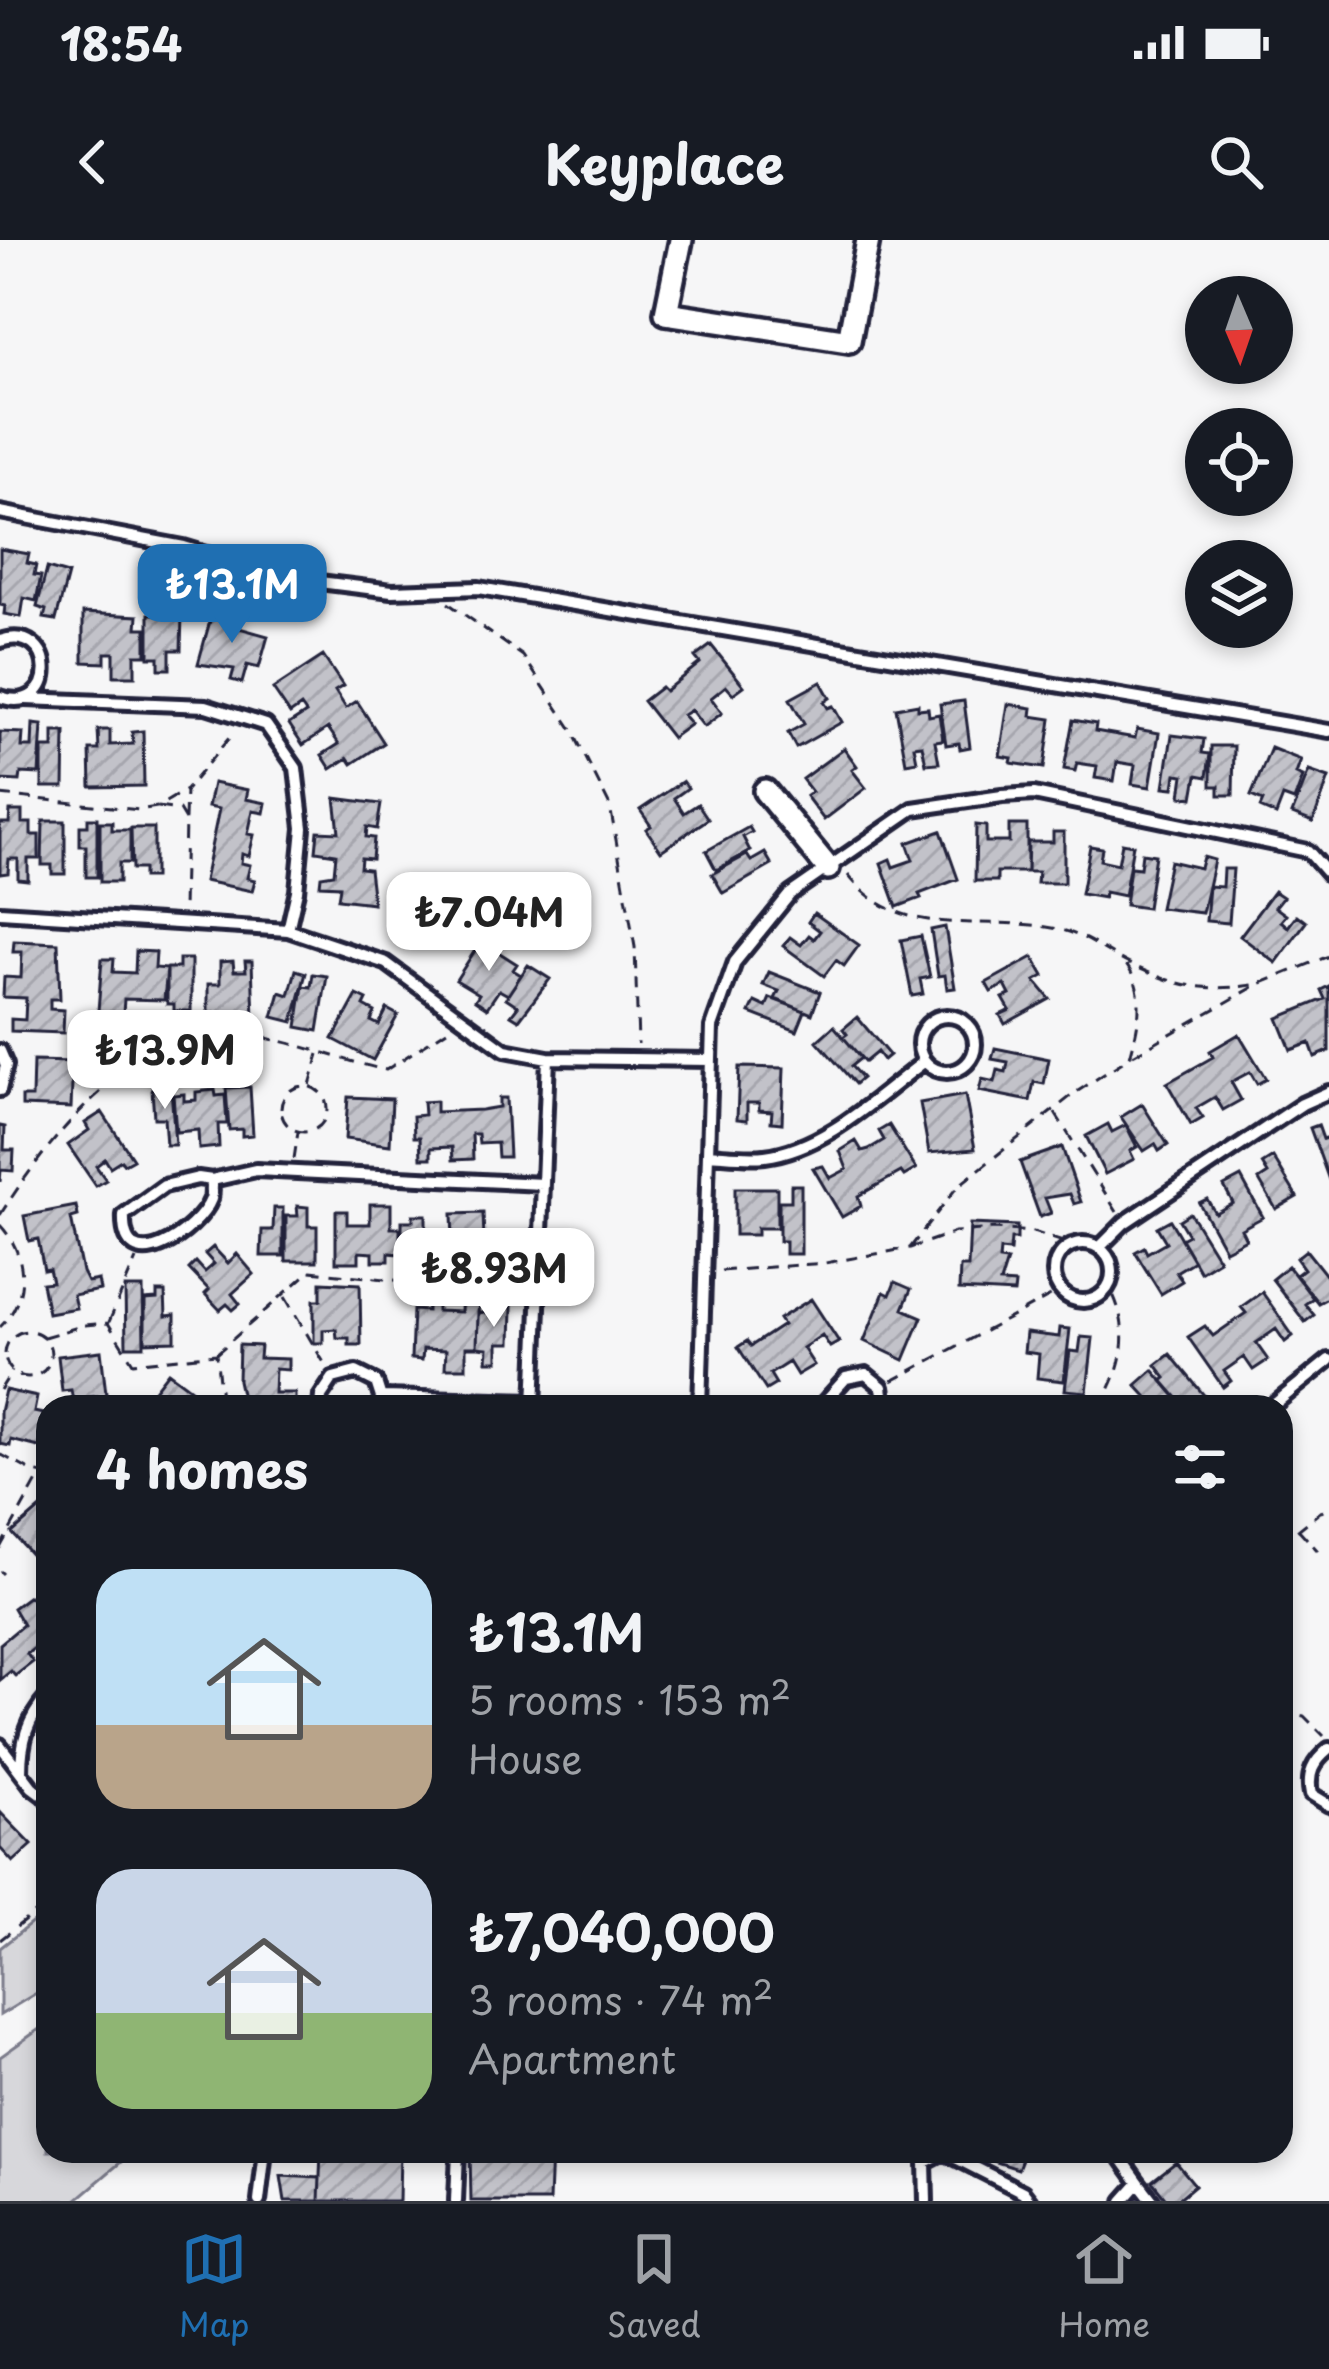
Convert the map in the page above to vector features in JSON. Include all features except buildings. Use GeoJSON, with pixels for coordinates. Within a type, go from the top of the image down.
{"type":"FeatureCollection","features":[{"type":"Feature","properties":{"kind":"street"},"geometry":{"type":"LineString","coordinates":[[681,240],[666,313],[849,341],[868,240]]}},
{"type":"Feature","properties":{"kind":"street"},"geometry":{"type":"LineString","coordinates":[[765,790],[834,864]]}},
{"type":"Feature","properties":{"kind":"lane"},"geometry":{"type":"LineString","coordinates":[[0,512],[184,547],[287,578],[392,591],[479,588],[1329,731]]}},
{"type":"Feature","properties":{"kind":"lane"},"geometry":{"type":"LineString","coordinates":[[0,641],[22,639],[45,660],[44,682],[26,699]]}},
{"type":"Feature","properties":{"kind":"lane"},"geometry":{"type":"LineString","coordinates":[[0,697],[206,706],[266,725],[296,768],[303,828],[288,930]]}},
{"type":"Feature","properties":{"kind":"lane"},"geometry":{"type":"LineString","coordinates":[[700,1395],[712,1027],[735,962],[790,894],[914,809],[1034,794],[1308,851],[1329,875]]}},
{"type":"Feature","properties":{"kind":"lane"},"geometry":{"type":"LineString","coordinates":[[0,912],[288,930],[386,963],[505,1050],[548,1058],[711,1060]]}},
{"type":"Feature","properties":{"kind":"lane"},"geometry":{"type":"LineString","coordinates":[[958,1018],[971,1031],[974,1050],[964,1066],[946,1072],[925,1061],[920,1036],[931,1021],[958,1018]]}},
{"type":"Feature","properties":{"kind":"lane"},"geometry":{"type":"LineString","coordinates":[[0,1052],[6,1065],[0,1090]]}},
{"type":"Feature","properties":{"kind":"lane"},"geometry":{"type":"LineString","coordinates":[[534,1395],[548,1058]]}},
{"type":"Feature","properties":{"kind":"lane"},"geometry":{"type":"LineString","coordinates":[[708,1154],[763,1156],[794,1149],[817,1139],[925,1061]]}},
{"type":"Feature","properties":{"kind":"lane"},"geometry":{"type":"LineString","coordinates":[[1099,1247],[1111,1264],[1109,1286],[1102,1294],[1084,1302],[1060,1291],[1055,1262],[1072,1245],[1099,1247],[1124,1223],[1302,1104],[1329,1092]]}},
{"type":"Feature","properties":{"kind":"lane"},"geometry":{"type":"LineString","coordinates":[[212,1180],[212,1198],[200,1214],[153,1251],[140,1251],[123,1232],[124,1216],[164,1186],[256,1170],[543,1184]]}},
{"type":"Feature","properties":{"kind":"lane"},"geometry":{"type":"LineString","coordinates":[[1286,1395],[1329,1360]]}},
{"type":"Feature","properties":{"kind":"lane"},"geometry":{"type":"LineString","coordinates":[[322,1395],[333,1378],[345,1373],[367,1376],[376,1382],[381,1395]]}},
{"type":"Feature","properties":{"kind":"lane"},"geometry":{"type":"LineString","coordinates":[[831,1395],[846,1378],[866,1374],[882,1387],[883,1395]]}},
{"type":"Feature","properties":{"kind":"lane"},"geometry":{"type":"LineString","coordinates":[[21,1772],[21,1744],[36,1713]]}},
{"type":"Feature","properties":{"kind":"lane"},"geometry":{"type":"LineString","coordinates":[[0,1745],[36,1790]]}},
{"type":"Feature","properties":{"kind":"lane"},"geometry":{"type":"LineString","coordinates":[[1329,1745],[1310,1769],[1309,1781],[1311,1794],[1329,1805]]}},
{"type":"Feature","properties":{"kind":"lane"},"geometry":{"type":"LineString","coordinates":[[0,1768],[12,1758]]}},
{"type":"Feature","properties":{"kind":"lane"},"geometry":{"type":"LineString","coordinates":[[259,2201],[264,2163]]}},
{"type":"Feature","properties":{"kind":"lane"},"geometry":{"type":"LineString","coordinates":[[456,2201],[458,2163]]}},
{"type":"Feature","properties":{"kind":"lane"},"geometry":{"type":"LineString","coordinates":[[923,2163],[926,2201]]}},
{"type":"Feature","properties":{"kind":"lane"},"geometry":{"type":"LineString","coordinates":[[966,2163],[1023,2192],[1030,2201]]}},
{"type":"Feature","properties":{"kind":"lane"},"geometry":{"type":"LineString","coordinates":[[1125,2163],[1154,2201]]}},
{"type":"Feature","properties":{"kind":"lane"},"geometry":{"type":"LineString","coordinates":[[1123,2201],[1139,2183]]}},
{"type":"Feature","properties":{"kind":"path"},"geometry":{"type":"LineString","coordinates":[[429,589],[523,656],[572,728],[610,806],[635,947],[639,1058]]}},
{"type":"Feature","properties":{"kind":"path"},"geometry":{"type":"LineString","coordinates":[[157,807],[186,790],[244,718]]}},
{"type":"Feature","properties":{"kind":"path"},"geometry":{"type":"LineString","coordinates":[[182,923],[186,790]]}},
{"type":"Feature","properties":{"kind":"path"},"geometry":{"type":"LineString","coordinates":[[0,795],[139,810],[157,807],[179,810],[185,820]]}},
{"type":"Feature","properties":{"kind":"path"},"geometry":{"type":"LineString","coordinates":[[834,864],[892,913],[932,921],[1057,929],[1190,988],[1259,984]]}},
{"type":"Feature","properties":{"kind":"path"},"geometry":{"type":"LineString","coordinates":[[1118,954],[1135,975],[1139,1000],[1130,1057]]}},
{"type":"Feature","properties":{"kind":"path"},"geometry":{"type":"LineString","coordinates":[[910,1248],[957,1187],[1106,1069],[1259,984],[1329,956]]}},
{"type":"Feature","properties":{"kind":"path"},"geometry":{"type":"LineString","coordinates":[[0,1215],[74,1115],[144,1058],[200,1037],[251,1036],[386,1070],[461,1021]]}},
{"type":"Feature","properties":{"kind":"path"},"geometry":{"type":"LineString","coordinates":[[309,1087],[319,1054]]}},
{"type":"Feature","properties":{"kind":"path"},"geometry":{"type":"LineString","coordinates":[[309,1087],[325,1100],[326,1116],[314,1130],[298,1131],[283,1118],[283,1100],[294,1089],[309,1087]]}},
{"type":"Feature","properties":{"kind":"path"},"geometry":{"type":"LineString","coordinates":[[1054,1112],[1124,1223]]}},
{"type":"Feature","properties":{"kind":"path"},"geometry":{"type":"LineString","coordinates":[[292,1172],[298,1131]]}},
{"type":"Feature","properties":{"kind":"path"},"geometry":{"type":"LineString","coordinates":[[0,1225],[15,1244],[22,1276],[20,1295],[0,1327]]}},
{"type":"Feature","properties":{"kind":"path"},"geometry":{"type":"LineString","coordinates":[[704,1273],[825,1263],[910,1248],[955,1232],[994,1228],[1033,1232],[1072,1245]]}},
{"type":"Feature","properties":{"kind":"path"},"geometry":{"type":"LineString","coordinates":[[108,1323],[140,1251]]}},
{"type":"Feature","properties":{"kind":"path"},"geometry":{"type":"LineString","coordinates":[[108,1323],[133,1363],[216,1354],[310,1271],[478,1289],[538,1289]]}},
{"type":"Feature","properties":{"kind":"path"},"geometry":{"type":"LineString","coordinates":[[1106,1395],[1126,1341],[1120,1306],[1109,1286]]}},
{"type":"Feature","properties":{"kind":"path"},"geometry":{"type":"LineString","coordinates":[[882,1387],[1060,1291]]}},
{"type":"Feature","properties":{"kind":"path"},"geometry":{"type":"LineString","coordinates":[[283,1294],[333,1378]]}},
{"type":"Feature","properties":{"kind":"path"},"geometry":{"type":"LineString","coordinates":[[6,1322],[14,1335]]}},
{"type":"Feature","properties":{"kind":"path"},"geometry":{"type":"LineString","coordinates":[[44,1337],[108,1323]]}},
{"type":"Feature","properties":{"kind":"path"},"geometry":{"type":"LineString","coordinates":[[30,1330],[44,1337],[51,1354],[47,1366],[26,1377],[12,1371],[2,1347],[14,1335],[30,1330]]}},
{"type":"Feature","properties":{"kind":"path"},"geometry":{"type":"LineString","coordinates":[[216,1354],[221,1395]]}},
{"type":"Feature","properties":{"kind":"path"},"geometry":{"type":"LineString","coordinates":[[0,1390],[12,1371]]}},
{"type":"Feature","properties":{"kind":"path"},"geometry":{"type":"LineString","coordinates":[[0,1454],[36,1470]]}},
{"type":"Feature","properties":{"kind":"path"},"geometry":{"type":"LineString","coordinates":[[0,1548],[36,1489]]}},
{"type":"Feature","properties":{"kind":"path"},"geometry":{"type":"LineString","coordinates":[[1293,1534],[1329,1510]]}},
{"type":"Feature","properties":{"kind":"path"},"geometry":{"type":"LineString","coordinates":[[1299,1529],[1318,1551]]}},
{"type":"Feature","properties":{"kind":"path"},"geometry":{"type":"LineString","coordinates":[[1293,1714],[1304,1716],[1329,1745]]}},
{"type":"Feature","properties":{"kind":"path"},"geometry":{"type":"LineString","coordinates":[[0,1940],[36,1912]]}},
{"type":"Feature","properties":{"kind":"shaded area"},"geometry":{"type":"Polygon","coordinates":[[[36,1920],[36,1993],[0,2015],[0,1948],[36,1920]]]}},
{"type":"Feature","properties":{"kind":"shaded area"},"geometry":{"type":"Polygon","coordinates":[[[36,2032],[36,2163],[120,2163],[75,2201],[0,2201],[0,2057],[36,2032]]]}}]}
